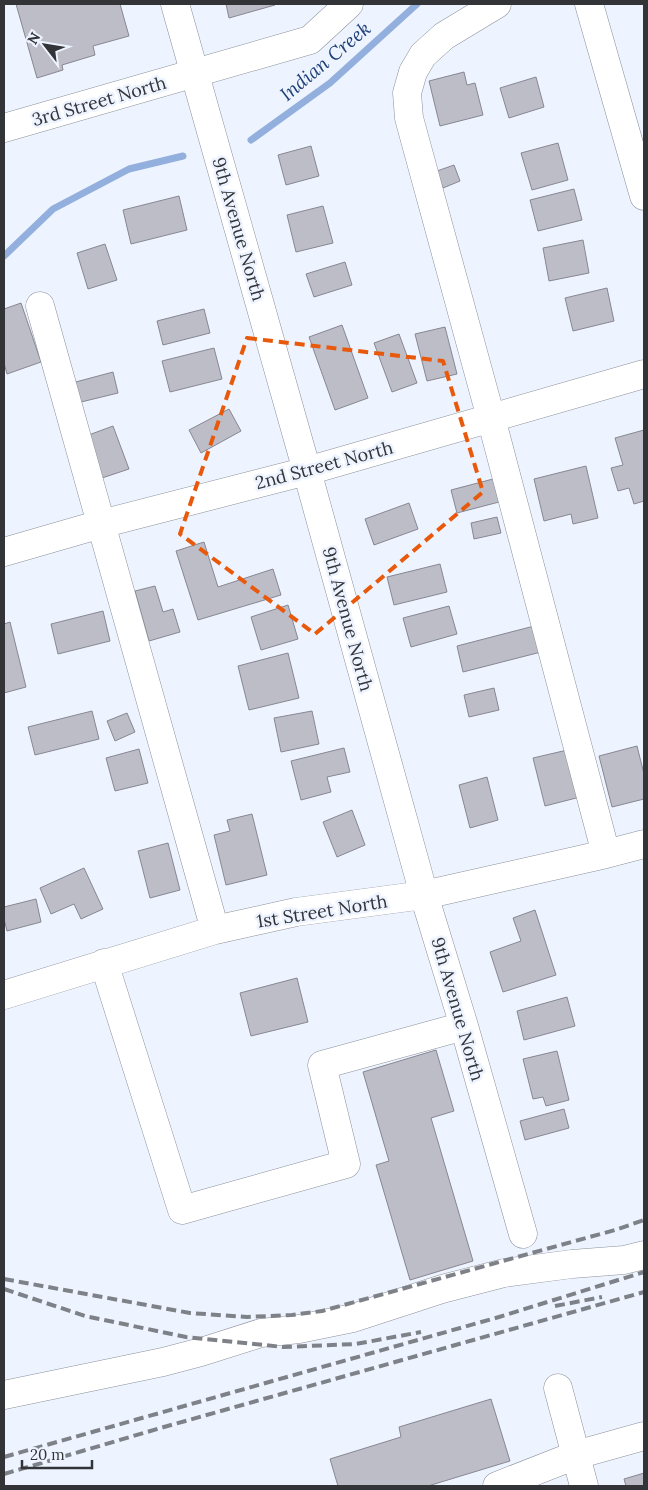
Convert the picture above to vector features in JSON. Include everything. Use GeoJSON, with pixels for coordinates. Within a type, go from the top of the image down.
{"type":"FeatureCollection","features":[{"type":"Feature","properties":{"kind":"street","name":"9th Avenue North"},"geometry":{"type":"LineString","coordinates":[[175,4],[307,470],[424,895],[464,1026],[523,1234]]}},
{"type":"Feature","properties":{"kind":"street","name":"3rd Street North"},"geometry":{"type":"LineString","coordinates":[[4,128],[310,40],[349,4]]}},
{"type":"Feature","properties":{"kind":"street"},"geometry":{"type":"LineString","coordinates":[[497,4],[444,36],[423,54],[413,72],[407,92],[409,118],[491,418],[606,854]]}},
{"type":"Feature","properties":{"kind":"street"},"geometry":{"type":"LineString","coordinates":[[589,4],[644,196]]}},
{"type":"Feature","properties":{"kind":"street"},"geometry":{"type":"LineString","coordinates":[[40,306],[215,930]]}},
{"type":"Feature","properties":{"kind":"street","name":"2nd Street North"},"geometry":{"type":"LineString","coordinates":[[4,552],[101,524],[307,470],[644,374]]}},
{"type":"Feature","properties":{"kind":"street","name":"1st Street North"},"geometry":{"type":"LineString","coordinates":[[4,995],[215,930],[296,912],[424,895],[644,844]]}},
{"type":"Feature","properties":{"kind":"street"},"geometry":{"type":"LineString","coordinates":[[104,963],[182,1210],[346,1164],[322,1065],[464,1026]]}},
{"type":"Feature","properties":{"kind":"street"},"geometry":{"type":"LineString","coordinates":[[4,1395],[163,1362],[261,1333],[300,1329],[353,1318],[442,1289],[504,1273],[572,1264],[624,1260],[644,1255]]}},
{"type":"Feature","properties":{"kind":"street"},"geometry":{"type":"LineString","coordinates":[[558,1388],[584,1486]]}},
{"type":"Feature","properties":{"kind":"street"},"geometry":{"type":"LineString","coordinates":[[502,1485],[576,1456],[644,1436]]}},
{"type":"Feature","properties":{"kind":"highlighted area"},"geometry":{"type":"Polygon","coordinates":[[[247,338],[443,361],[483,492],[315,634],[180,534],[247,338]]]}},
{"type":"Feature","properties":{"kind":"building"},"geometry":{"type":"Polygon","coordinates":[[[16,4],[120,4],[129,36],[93,46],[95,55],[62,65],[63,70],[37,78],[16,4]]]}},
{"type":"Feature","properties":{"kind":"building"},"geometry":{"type":"Polygon","coordinates":[[[226,4],[275,4],[275,5],[229,18],[226,4]]]}},
{"type":"Feature","properties":{"kind":"building"},"geometry":{"type":"Polygon","coordinates":[[[464,72],[467,85],[475,83],[483,115],[440,126],[429,81],[464,72]]]}},
{"type":"Feature","properties":{"kind":"building"},"geometry":{"type":"Polygon","coordinates":[[[536,77],[544,107],[509,118],[500,88],[536,77]]]}},
{"type":"Feature","properties":{"kind":"building"},"geometry":{"type":"Polygon","coordinates":[[[558,143],[568,180],[532,190],[521,153],[558,143]]]}},
{"type":"Feature","properties":{"kind":"building"},"geometry":{"type":"Polygon","coordinates":[[[311,146],[319,176],[286,185],[278,155],[311,146]]]}},
{"type":"Feature","properties":{"kind":"building"},"geometry":{"type":"Polygon","coordinates":[[[454,165],[460,181],[443,188],[437,171],[454,165]]]}},
{"type":"Feature","properties":{"kind":"building"},"geometry":{"type":"Polygon","coordinates":[[[574,189],[582,220],[538,231],[530,200],[574,189]]]}},
{"type":"Feature","properties":{"kind":"building"},"geometry":{"type":"Polygon","coordinates":[[[179,196],[187,230],[131,244],[123,210],[179,196]]]}},
{"type":"Feature","properties":{"kind":"building"},"geometry":{"type":"Polygon","coordinates":[[[323,206],[333,243],[296,252],[287,215],[323,206]]]}},
{"type":"Feature","properties":{"kind":"building"},"geometry":{"type":"Polygon","coordinates":[[[583,240],[589,273],[549,281],[543,248],[583,240]]]}},
{"type":"Feature","properties":{"kind":"building"},"geometry":{"type":"Polygon","coordinates":[[[105,244],[117,280],[88,289],[77,253],[105,244]]]}},
{"type":"Feature","properties":{"kind":"building"},"geometry":{"type":"Polygon","coordinates":[[[345,262],[352,285],[314,297],[306,274],[345,262]]]}},
{"type":"Feature","properties":{"kind":"building"},"geometry":{"type":"Polygon","coordinates":[[[607,288],[614,321],[573,331],[565,298],[607,288]]]}},
{"type":"Feature","properties":{"kind":"building"},"geometry":{"type":"Polygon","coordinates":[[[21,303],[41,362],[7,374],[4,363],[4,309],[21,303]]]}},
{"type":"Feature","properties":{"kind":"building"},"geometry":{"type":"Polygon","coordinates":[[[204,309],[210,333],[163,345],[157,321],[204,309]]]}},
{"type":"Feature","properties":{"kind":"building"},"geometry":{"type":"Polygon","coordinates":[[[342,325],[368,398],[335,410],[309,337],[342,325]]]}},
{"type":"Feature","properties":{"kind":"building"},"geometry":{"type":"Polygon","coordinates":[[[445,327],[457,374],[427,381],[415,334],[445,327]]]}},
{"type":"Feature","properties":{"kind":"building"},"geometry":{"type":"Polygon","coordinates":[[[399,334],[417,383],[392,392],[374,343],[399,334]]]}},
{"type":"Feature","properties":{"kind":"building"},"geometry":{"type":"Polygon","coordinates":[[[214,348],[222,379],[170,392],[162,361],[214,348]]]}},
{"type":"Feature","properties":{"kind":"building"},"geometry":{"type":"Polygon","coordinates":[[[113,372],[118,393],[77,403],[72,383],[113,372]]]}},
{"type":"Feature","properties":{"kind":"building"},"geometry":{"type":"Polygon","coordinates":[[[229,409],[241,431],[201,453],[189,430],[229,409]]]}},
{"type":"Feature","properties":{"kind":"building"},"geometry":{"type":"Polygon","coordinates":[[[113,426],[129,469],[102,478],[86,436],[113,426]]]}},
{"type":"Feature","properties":{"kind":"building"},"geometry":{"type":"Polygon","coordinates":[[[644,430],[644,501],[634,504],[629,488],[618,491],[611,468],[623,465],[615,438],[644,430]]]}},
{"type":"Feature","properties":{"kind":"building"},"geometry":{"type":"Polygon","coordinates":[[[586,466],[598,518],[573,524],[571,514],[544,521],[534,479],[586,466]]]}},
{"type":"Feature","properties":{"kind":"building"},"geometry":{"type":"Polygon","coordinates":[[[493,479],[499,502],[457,513],[451,490],[493,479]]]}},
{"type":"Feature","properties":{"kind":"building"},"geometry":{"type":"Polygon","coordinates":[[[409,503],[418,529],[374,545],[365,519],[409,503]]]}},
{"type":"Feature","properties":{"kind":"building"},"geometry":{"type":"Polygon","coordinates":[[[497,517],[501,533],[474,539],[471,523],[497,517]]]}},
{"type":"Feature","properties":{"kind":"building"},"geometry":{"type":"Polygon","coordinates":[[[204,542],[218,587],[273,569],[281,595],[198,620],[176,551],[204,542]]]}},
{"type":"Feature","properties":{"kind":"building"},"geometry":{"type":"Polygon","coordinates":[[[440,564],[447,592],[394,605],[387,577],[440,564]]]}},
{"type":"Feature","properties":{"kind":"building"},"geometry":{"type":"Polygon","coordinates":[[[155,586],[163,612],[173,609],[180,632],[149,641],[135,591],[155,586]]]}},
{"type":"Feature","properties":{"kind":"building"},"geometry":{"type":"Polygon","coordinates":[[[288,605],[298,639],[261,650],[251,617],[288,605]]]}},
{"type":"Feature","properties":{"kind":"building"},"geometry":{"type":"Polygon","coordinates":[[[449,606],[457,634],[411,647],[403,618],[449,606]]]}},
{"type":"Feature","properties":{"kind":"building"},"geometry":{"type":"Polygon","coordinates":[[[103,611],[110,641],[58,654],[51,624],[103,611]]]}},
{"type":"Feature","properties":{"kind":"building"},"geometry":{"type":"Polygon","coordinates":[[[10,622],[26,687],[4,693],[4,624],[10,622]]]}},
{"type":"Feature","properties":{"kind":"building"},"geometry":{"type":"Polygon","coordinates":[[[538,625],[545,651],[463,672],[457,646],[538,625]]]}},
{"type":"Feature","properties":{"kind":"building"},"geometry":{"type":"Polygon","coordinates":[[[288,653],[299,698],[249,710],[238,666],[288,653]]]}},
{"type":"Feature","properties":{"kind":"building"},"geometry":{"type":"Polygon","coordinates":[[[494,688],[499,710],[469,717],[464,695],[494,688]]]}},
{"type":"Feature","properties":{"kind":"building"},"geometry":{"type":"Polygon","coordinates":[[[92,711],[99,739],[35,755],[28,727],[92,711]]]}},
{"type":"Feature","properties":{"kind":"building"},"geometry":{"type":"Polygon","coordinates":[[[312,711],[319,744],[281,752],[274,718],[312,711]]]}},
{"type":"Feature","properties":{"kind":"building"},"geometry":{"type":"Polygon","coordinates":[[[127,713],[135,732],[115,741],[107,721],[127,713]]]}},
{"type":"Feature","properties":{"kind":"building"},"geometry":{"type":"Polygon","coordinates":[[[637,746],[644,774],[644,799],[612,807],[599,756],[637,746]]]}},
{"type":"Feature","properties":{"kind":"building"},"geometry":{"type":"Polygon","coordinates":[[[344,748],[350,772],[327,777],[331,792],[301,800],[291,761],[344,748]]]}},
{"type":"Feature","properties":{"kind":"building"},"geometry":{"type":"Polygon","coordinates":[[[576,748],[588,795],[545,806],[533,758],[576,748]]]}},
{"type":"Feature","properties":{"kind":"building"},"geometry":{"type":"Polygon","coordinates":[[[139,749],[148,783],[115,791],[106,758],[139,749]]]}},
{"type":"Feature","properties":{"kind":"building"},"geometry":{"type":"Polygon","coordinates":[[[487,777],[498,820],[470,828],[459,785],[487,777]]]}},
{"type":"Feature","properties":{"kind":"building"},"geometry":{"type":"Polygon","coordinates":[[[352,810],[365,845],[337,857],[323,822],[352,810]]]}},
{"type":"Feature","properties":{"kind":"building"},"geometry":{"type":"Polygon","coordinates":[[[252,814],[267,875],[226,885],[214,835],[230,831],[227,820],[252,814]]]}},
{"type":"Feature","properties":{"kind":"building"},"geometry":{"type":"Polygon","coordinates":[[[168,843],[180,890],[150,898],[138,851],[168,843]]]}},
{"type":"Feature","properties":{"kind":"building"},"geometry":{"type":"Polygon","coordinates":[[[84,868],[103,909],[81,919],[74,904],[51,914],[40,888],[84,868]]]}},
{"type":"Feature","properties":{"kind":"building"},"geometry":{"type":"Polygon","coordinates":[[[36,899],[41,922],[7,931],[4,907],[36,899]]]}},
{"type":"Feature","properties":{"kind":"building"},"geometry":{"type":"Polygon","coordinates":[[[535,910],[556,975],[503,992],[490,952],[521,941],[513,918],[535,910]]]}},
{"type":"Feature","properties":{"kind":"building"},"geometry":{"type":"Polygon","coordinates":[[[297,978],[308,1022],[251,1036],[240,993],[297,978]]]}},
{"type":"Feature","properties":{"kind":"building"},"geometry":{"type":"Polygon","coordinates":[[[567,997],[575,1026],[524,1040],[517,1011],[567,997]]]}},
{"type":"Feature","properties":{"kind":"building"},"geometry":{"type":"Polygon","coordinates":[[[436,1050],[454,1111],[431,1118],[473,1261],[410,1280],[376,1165],[389,1161],[363,1072],[436,1050]]]}},
{"type":"Feature","properties":{"kind":"building"},"geometry":{"type":"Polygon","coordinates":[[[557,1051],[569,1100],[546,1106],[543,1097],[533,1099],[523,1059],[557,1051]]]}},
{"type":"Feature","properties":{"kind":"building"},"geometry":{"type":"Polygon","coordinates":[[[564,1109],[569,1128],[525,1140],[520,1121],[564,1109]]]}},
{"type":"Feature","properties":{"kind":"building"},"geometry":{"type":"Polygon","coordinates":[[[491,1399],[510,1461],[428,1486],[338,1486],[330,1459],[401,1437],[399,1427],[491,1399]]]}},
{"type":"Feature","properties":{"kind":"building"},"geometry":{"type":"Polygon","coordinates":[[[644,1473],[644,1486],[626,1486],[624,1479],[644,1473]]]}},
{"type":"Feature","properties":{"kind":"waterway","name":"Indian Creek"},"geometry":{"type":"LineString","coordinates":[[251,140],[330,83],[417,4]]}},
{"type":"Feature","properties":{"kind":"waterway","name":"Indian Creek"},"geometry":{"type":"LineString","coordinates":[[4,256],[53,209],[129,169],[183,156]]}},
{"type":"Feature","properties":{"kind":"railway"},"geometry":{"type":"LineString","coordinates":[[4,1279],[190,1313],[247,1317],[292,1315],[322,1311],[615,1230],[644,1220]]}},
{"type":"Feature","properties":{"kind":"railway"},"geometry":{"type":"LineString","coordinates":[[4,1457],[499,1317],[644,1272]]}},
{"type":"Feature","properties":{"kind":"railway"},"geometry":{"type":"LineString","coordinates":[[4,1289],[85,1316],[186,1337],[283,1347],[356,1344],[421,1332]]}},
{"type":"Feature","properties":{"kind":"railway"},"geometry":{"type":"LineString","coordinates":[[4,1474],[644,1292]]}},
{"type":"Feature","properties":{"kind":"railway"},"geometry":{"type":"LineString","coordinates":[[555,1306],[602,1297]]}}]}
